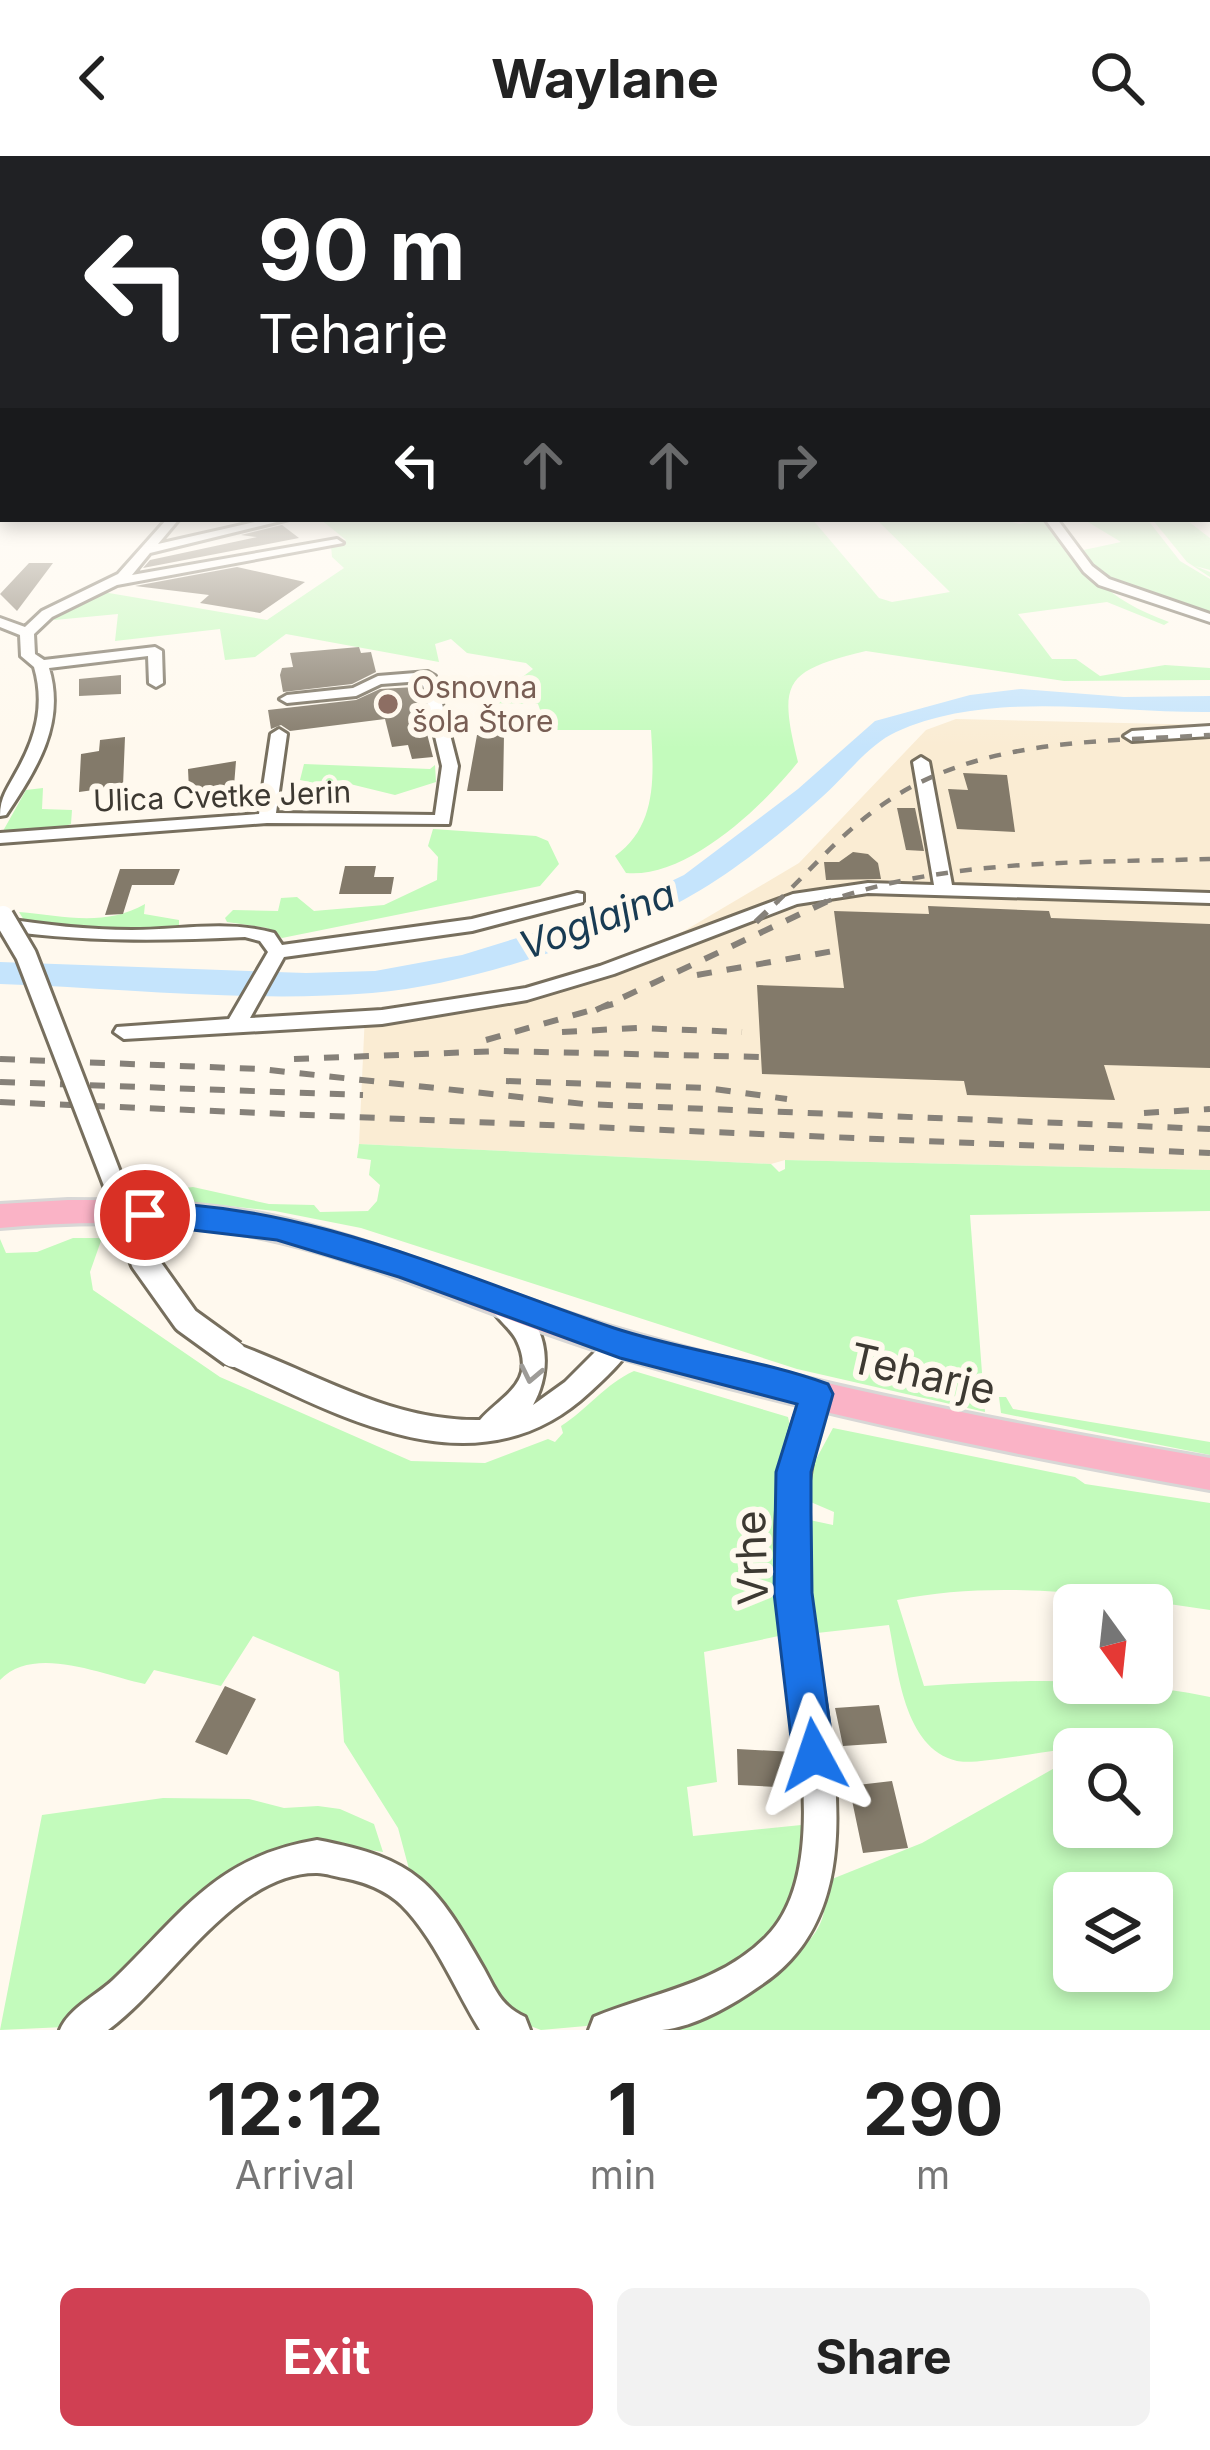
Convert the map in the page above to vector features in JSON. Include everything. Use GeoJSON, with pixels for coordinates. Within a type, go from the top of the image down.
{"type":"FeatureCollection","features":[{"type":"Feature","properties":{"kind":"main road","name":"Teharje"},"geometry":{"type":"LineString","coordinates":[[0,1216],[190,1215],[277,1228],[620,1344],[978,1434],[1210,1474]]}},
{"type":"Feature","properties":{"kind":"street"},"geometry":{"type":"LineString","coordinates":[[118,581],[125,573]]}},
{"type":"Feature","properties":{"kind":"street"},"geometry":{"type":"LineString","coordinates":[[156,683],[155,651],[41,665],[28,656],[28,633],[47,614],[118,581],[162,573]]}},
{"type":"Feature","properties":{"kind":"street"},"geometry":{"type":"LineString","coordinates":[[1093,573],[1104,582],[1210,618]]}},
{"type":"Feature","properties":{"kind":"street"},"geometry":{"type":"LineString","coordinates":[[0,622],[28,633]]}},
{"type":"Feature","properties":{"kind":"street"},"geometry":{"type":"LineString","coordinates":[[2,804],[43,737],[50,704],[41,665]]}},
{"type":"Feature","properties":{"kind":"street","name":"Ulica Cvetke Jerin"},"geometry":{"type":"LineString","coordinates":[[0,838],[266,818],[443,820],[450,766],[428,676],[378,680],[356,692],[287,699]]}},
{"type":"Feature","properties":{"kind":"street"},"geometry":{"type":"LineString","coordinates":[[1132,736],[1210,731]]}},
{"type":"Feature","properties":{"kind":"street"},"geometry":{"type":"LineString","coordinates":[[266,818],[279,734]]}},
{"type":"Feature","properties":{"kind":"street"},"geometry":{"type":"LineString","coordinates":[[921,762],[944,889]]}},
{"type":"Feature","properties":{"kind":"street"},"geometry":{"type":"LineString","coordinates":[[124,1032],[382,1018],[527,994],[625,964],[793,899],[868,888],[1210,898]]}},
{"type":"Feature","properties":{"kind":"street"},"geometry":{"type":"LineString","coordinates":[[273,960],[472,925],[578,898]]}},
{"type":"Feature","properties":{"kind":"street"},"geometry":{"type":"LineString","coordinates":[[1,918],[106,935],[245,931],[266,937],[273,960],[234,1028]]}},
{"type":"Feature","properties":{"kind":"street"},"geometry":{"type":"LineString","coordinates":[[1,918],[26,956],[144,1261],[186,1320],[232,1354],[388,1419],[464,1432],[502,1430],[552,1408],[620,1344]]}},
{"type":"Feature","properties":{"kind":"street"},"geometry":{"type":"LineString","coordinates":[[464,1432],[512,1413],[524,1402],[536,1372],[534,1345],[527,1330],[489,1297]]}},
{"type":"Feature","properties":{"kind":"street","name":"Vrhe"},"geometry":{"type":"LineString","coordinates":[[607,2030],[690,2006],[727,1988],[770,1959],[801,1924],[819,1848],[811,1708],[793,1593],[794,1472],[816,1394]]}},
{"type":"Feature","properties":{"kind":"street"},"geometry":{"type":"LineString","coordinates":[[78,2030],[145,1975],[220,1897],[255,1870],[291,1858],[332,1855],[389,1875],[422,1901],[495,2022],[512,2030]]}},
{"type":"Feature","properties":{"kind":"shaded area"},"geometry":{"type":"Polygon","coordinates":[[[956,719],[1210,725],[1210,1170],[785,1160],[771,1164],[359,1144],[365,1014],[551,983],[657,947],[799,863],[926,730],[956,719]]]}},
{"type":"Feature","properties":{"kind":"green space"},"geometry":{"type":"Polygon","coordinates":[[[336,573],[858,573],[879,598],[892,602],[950,592],[931,573],[1091,573],[1129,604],[1169,622],[1164,625],[1107,602],[1018,614],[1052,659],[1076,659],[1100,676],[1165,665],[1210,668],[1210,680],[1064,681],[866,651],[839,658],[818,665],[794,684],[789,713],[798,762],[765,799],[698,852],[649,872],[626,873],[615,856],[629,844],[646,815],[652,783],[651,730],[547,730],[538,704],[491,703],[509,694],[505,690],[533,669],[526,663],[467,653],[451,639],[435,644],[439,662],[286,634],[255,657],[225,660],[220,629],[115,641],[118,614],[44,621],[97,591],[267,620],[336,573]]]}},
{"type":"Feature","properties":{"kind":"green space"},"geometry":{"type":"Polygon","coordinates":[[[1102,573],[1201,573],[1210,579],[1210,617],[1138,594],[1102,573]]]}},
{"type":"Feature","properties":{"kind":"green space"},"geometry":{"type":"Polygon","coordinates":[[[304,764],[430,769],[435,765],[436,782],[395,795],[350,784],[310,797],[308,791],[315,783],[300,780],[304,764]]]}},
{"type":"Feature","properties":{"kind":"green space"},"geometry":{"type":"Polygon","coordinates":[[[43,788],[42,809],[72,810],[71,824],[50,831],[3,831],[26,790],[43,788]]]}},
{"type":"Feature","properties":{"kind":"green space"},"geometry":{"type":"Polygon","coordinates":[[[433,829],[536,836],[548,841],[559,864],[540,886],[282,938],[267,928],[225,918],[233,910],[278,911],[281,898],[297,897],[314,911],[384,905],[437,880],[438,857],[428,846],[433,829]]]}},
{"type":"Feature","properties":{"kind":"green space"},"geometry":{"type":"Polygon","coordinates":[[[145,904],[144,914],[179,920],[179,927],[108,933],[27,925],[19,912],[99,918],[145,904]]]}},
{"type":"Feature","properties":{"kind":"green space"},"geometry":{"type":"Polygon","coordinates":[[[359,1144],[771,1164],[779,1172],[785,1169],[785,1160],[1210,1170],[1210,1211],[970,1215],[985,1412],[797,1369],[361,1228],[275,1211],[165,1199],[160,1191],[193,1187],[269,1204],[314,1205],[320,1212],[368,1211],[377,1201],[380,1185],[369,1175],[371,1160],[357,1158],[359,1144]]]}},
{"type":"Feature","properties":{"kind":"green space"},"geometry":{"type":"Polygon","coordinates":[[[73,1238],[102,1238],[90,1272],[93,1290],[220,1377],[411,1461],[485,1463],[548,1439],[555,1442],[563,1433],[561,1426],[634,1371],[788,1417],[794,1443],[781,1472],[793,1633],[704,1652],[717,1782],[687,1787],[693,1836],[811,1824],[793,1920],[715,1984],[586,2026],[541,2030],[509,2018],[432,1894],[409,1869],[398,1828],[344,1742],[339,1672],[253,1636],[221,1686],[154,1670],[145,1684],[49,1663],[14,1669],[0,1680],[0,1239],[6,1253],[37,1252],[73,1238]]]}},
{"type":"Feature","properties":{"kind":"green space"},"geometry":{"type":"Polygon","coordinates":[[[999,1397],[1006,1397],[1013,1409],[1210,1442],[1210,1455],[1001,1413],[999,1397]]]}},
{"type":"Feature","properties":{"kind":"green space"},"geometry":{"type":"Polygon","coordinates":[[[833,1428],[1075,1477],[1085,1484],[1210,1503],[1210,1610],[1173,1605],[1173,1584],[1053,1584],[1053,1592],[975,1591],[897,1600],[924,1686],[1053,1681],[1053,1704],[1173,1704],[1173,1691],[1210,1697],[1210,2030],[646,2030],[745,1986],[793,1956],[822,1919],[827,1881],[922,1843],[1053,1769],[1053,1848],[1173,1848],[1173,1728],[1053,1728],[1053,1751],[957,1761],[939,1753],[914,1724],[900,1684],[889,1625],[808,1634],[805,1519],[833,1525],[834,1512],[806,1500],[808,1474],[833,1428]]]}},
{"type":"Feature","properties":{"kind":"green space"},"geometry":{"type":"Polygon","coordinates":[[[163,1798],[249,1799],[284,1808],[340,1809],[374,1824],[383,1852],[309,1845],[285,1847],[241,1862],[64,2027],[0,2030],[42,1815],[163,1798]]]}},
{"type":"Feature","properties":{"kind":"building"},"geometry":{"type":"Polygon","coordinates":[[[19,573],[45,573],[17,611],[0,594],[19,573]]]}},
{"type":"Feature","properties":{"kind":"building"},"geometry":{"type":"Polygon","coordinates":[[[202,573],[266,573],[305,582],[260,613],[200,603],[209,595],[135,586],[202,573]]]}},
{"type":"Feature","properties":{"kind":"building"},"geometry":{"type":"Polygon","coordinates":[[[359,647],[361,653],[371,652],[376,672],[352,684],[283,692],[280,675],[282,668],[293,667],[290,653],[359,647]]]}},
{"type":"Feature","properties":{"kind":"building"},"geometry":{"type":"Polygon","coordinates":[[[121,675],[121,694],[79,696],[79,679],[121,675]]]}},
{"type":"Feature","properties":{"kind":"building"},"geometry":{"type":"Polygon","coordinates":[[[415,687],[433,757],[412,759],[408,745],[392,747],[385,719],[290,731],[281,725],[271,729],[268,710],[356,700],[380,689],[415,687]]]}},
{"type":"Feature","properties":{"kind":"building"},"geometry":{"type":"Polygon","coordinates":[[[477,735],[504,735],[503,791],[467,791],[477,735]]]}},
{"type":"Feature","properties":{"kind":"building"},"geometry":{"type":"Polygon","coordinates":[[[125,737],[123,786],[79,792],[81,754],[99,751],[100,740],[125,737]]]}},
{"type":"Feature","properties":{"kind":"building"},"geometry":{"type":"Polygon","coordinates":[[[236,761],[234,786],[206,793],[189,790],[188,769],[236,761]]]}},
{"type":"Feature","properties":{"kind":"building"},"geometry":{"type":"Polygon","coordinates":[[[963,773],[1007,775],[1015,832],[957,829],[948,789],[968,790],[963,773]]]}},
{"type":"Feature","properties":{"kind":"building"},"geometry":{"type":"Polygon","coordinates":[[[897,808],[915,808],[924,851],[906,850],[897,808]]]}},
{"type":"Feature","properties":{"kind":"building"},"geometry":{"type":"Polygon","coordinates":[[[853,852],[868,854],[878,863],[881,879],[826,880],[824,862],[839,862],[853,852]]]}},
{"type":"Feature","properties":{"kind":"building"},"geometry":{"type":"Polygon","coordinates":[[[345,866],[376,866],[374,877],[394,877],[391,894],[339,894],[345,866]]]}},
{"type":"Feature","properties":{"kind":"building"},"geometry":{"type":"Polygon","coordinates":[[[120,869],[180,869],[174,885],[132,885],[123,914],[105,915],[120,869]]]}},
{"type":"Feature","properties":{"kind":"building"},"geometry":{"type":"Polygon","coordinates":[[[928,906],[1049,911],[1051,918],[1210,924],[1210,1068],[1104,1065],[1115,1100],[967,1095],[964,1081],[762,1074],[757,985],[844,988],[834,911],[929,914],[928,906]]]}},
{"type":"Feature","properties":{"kind":"building"},"geometry":{"type":"Polygon","coordinates":[[[225,1686],[256,1699],[227,1755],[195,1742],[225,1686]]]}},
{"type":"Feature","properties":{"kind":"building"},"geometry":{"type":"Polygon","coordinates":[[[879,1705],[887,1743],[843,1746],[835,1708],[879,1705]]]}},
{"type":"Feature","properties":{"kind":"building"},"geometry":{"type":"Polygon","coordinates":[[[737,1749],[793,1752],[795,1788],[738,1785],[737,1749]]]}},
{"type":"Feature","properties":{"kind":"building"},"geometry":{"type":"Polygon","coordinates":[[[892,1781],[908,1848],[863,1853],[849,1786],[892,1781]]]}},
{"type":"Feature","properties":{"kind":"waterway","name":"Voglajna"},"geometry":{"type":"LineString","coordinates":[[0,973],[306,984],[375,982],[466,965],[626,915],[695,881],[808,795],[884,727],[970,703],[1021,697],[1124,705],[1210,704]]}},
{"type":"Feature","properties":{"kind":"railway"},"geometry":{"type":"LineString","coordinates":[[778,901],[875,810],[912,786],[952,769],[1036,748],[1210,735]]}},
{"type":"Feature","properties":{"kind":"railway"},"geometry":{"type":"LineString","coordinates":[[825,902],[915,878],[963,871],[1210,859]]}},
{"type":"Feature","properties":{"kind":"railway"},"geometry":{"type":"LineString","coordinates":[[756,922],[778,901]]}},
{"type":"Feature","properties":{"kind":"railway"},"geometry":{"type":"LineString","coordinates":[[775,904],[778,901]]}},
{"type":"Feature","properties":{"kind":"railway"},"geometry":{"type":"LineString","coordinates":[[602,1007],[825,902]]}},
{"type":"Feature","properties":{"kind":"railway"},"geometry":{"type":"LineString","coordinates":[[820,904],[825,902]]}},
{"type":"Feature","properties":{"kind":"railway"},"geometry":{"type":"LineString","coordinates":[[697,975],[839,950]]}},
{"type":"Feature","properties":{"kind":"railway"},"geometry":{"type":"LineString","coordinates":[[602,1007],[613,1004]]}},
{"type":"Feature","properties":{"kind":"railway"},"geometry":{"type":"LineString","coordinates":[[486,1040],[602,1007]]}},
{"type":"Feature","properties":{"kind":"railway"},"geometry":{"type":"LineString","coordinates":[[596,1010],[602,1007]]}},
{"type":"Feature","properties":{"kind":"railway"},"geometry":{"type":"LineString","coordinates":[[562,1032],[637,1028],[742,1032]]}},
{"type":"Feature","properties":{"kind":"railway"},"geometry":{"type":"LineString","coordinates":[[294,1059],[499,1051],[761,1057]]}},
{"type":"Feature","properties":{"kind":"railway"},"geometry":{"type":"LineString","coordinates":[[0,1059],[260,1069],[584,1104],[1210,1129]]}},
{"type":"Feature","properties":{"kind":"railway"},"geometry":{"type":"LineString","coordinates":[[506,1081],[707,1088],[787,1099]]}},
{"type":"Feature","properties":{"kind":"railway"},"geometry":{"type":"LineString","coordinates":[[0,1082],[363,1095]]}},
{"type":"Feature","properties":{"kind":"railway"},"geometry":{"type":"LineString","coordinates":[[0,1102],[1210,1153]]}},
{"type":"Feature","properties":{"kind":"railway"},"geometry":{"type":"LineString","coordinates":[[1144,1113],[1210,1109]]}},
{"type":"Feature","properties":{"kind":"place","name":"Osnovna šola Štore"},"geometry":{"type":"Point","coordinates":[388,704]}},
{"type":"Feature","properties":{"kind":"route"},"geometry":{"type":"LineString","coordinates":[[145,1215],[190,1215],[277,1228],[404,1266],[620,1344],[816,1394],[794,1472],[793,1593],[814,1755]]}}]}
